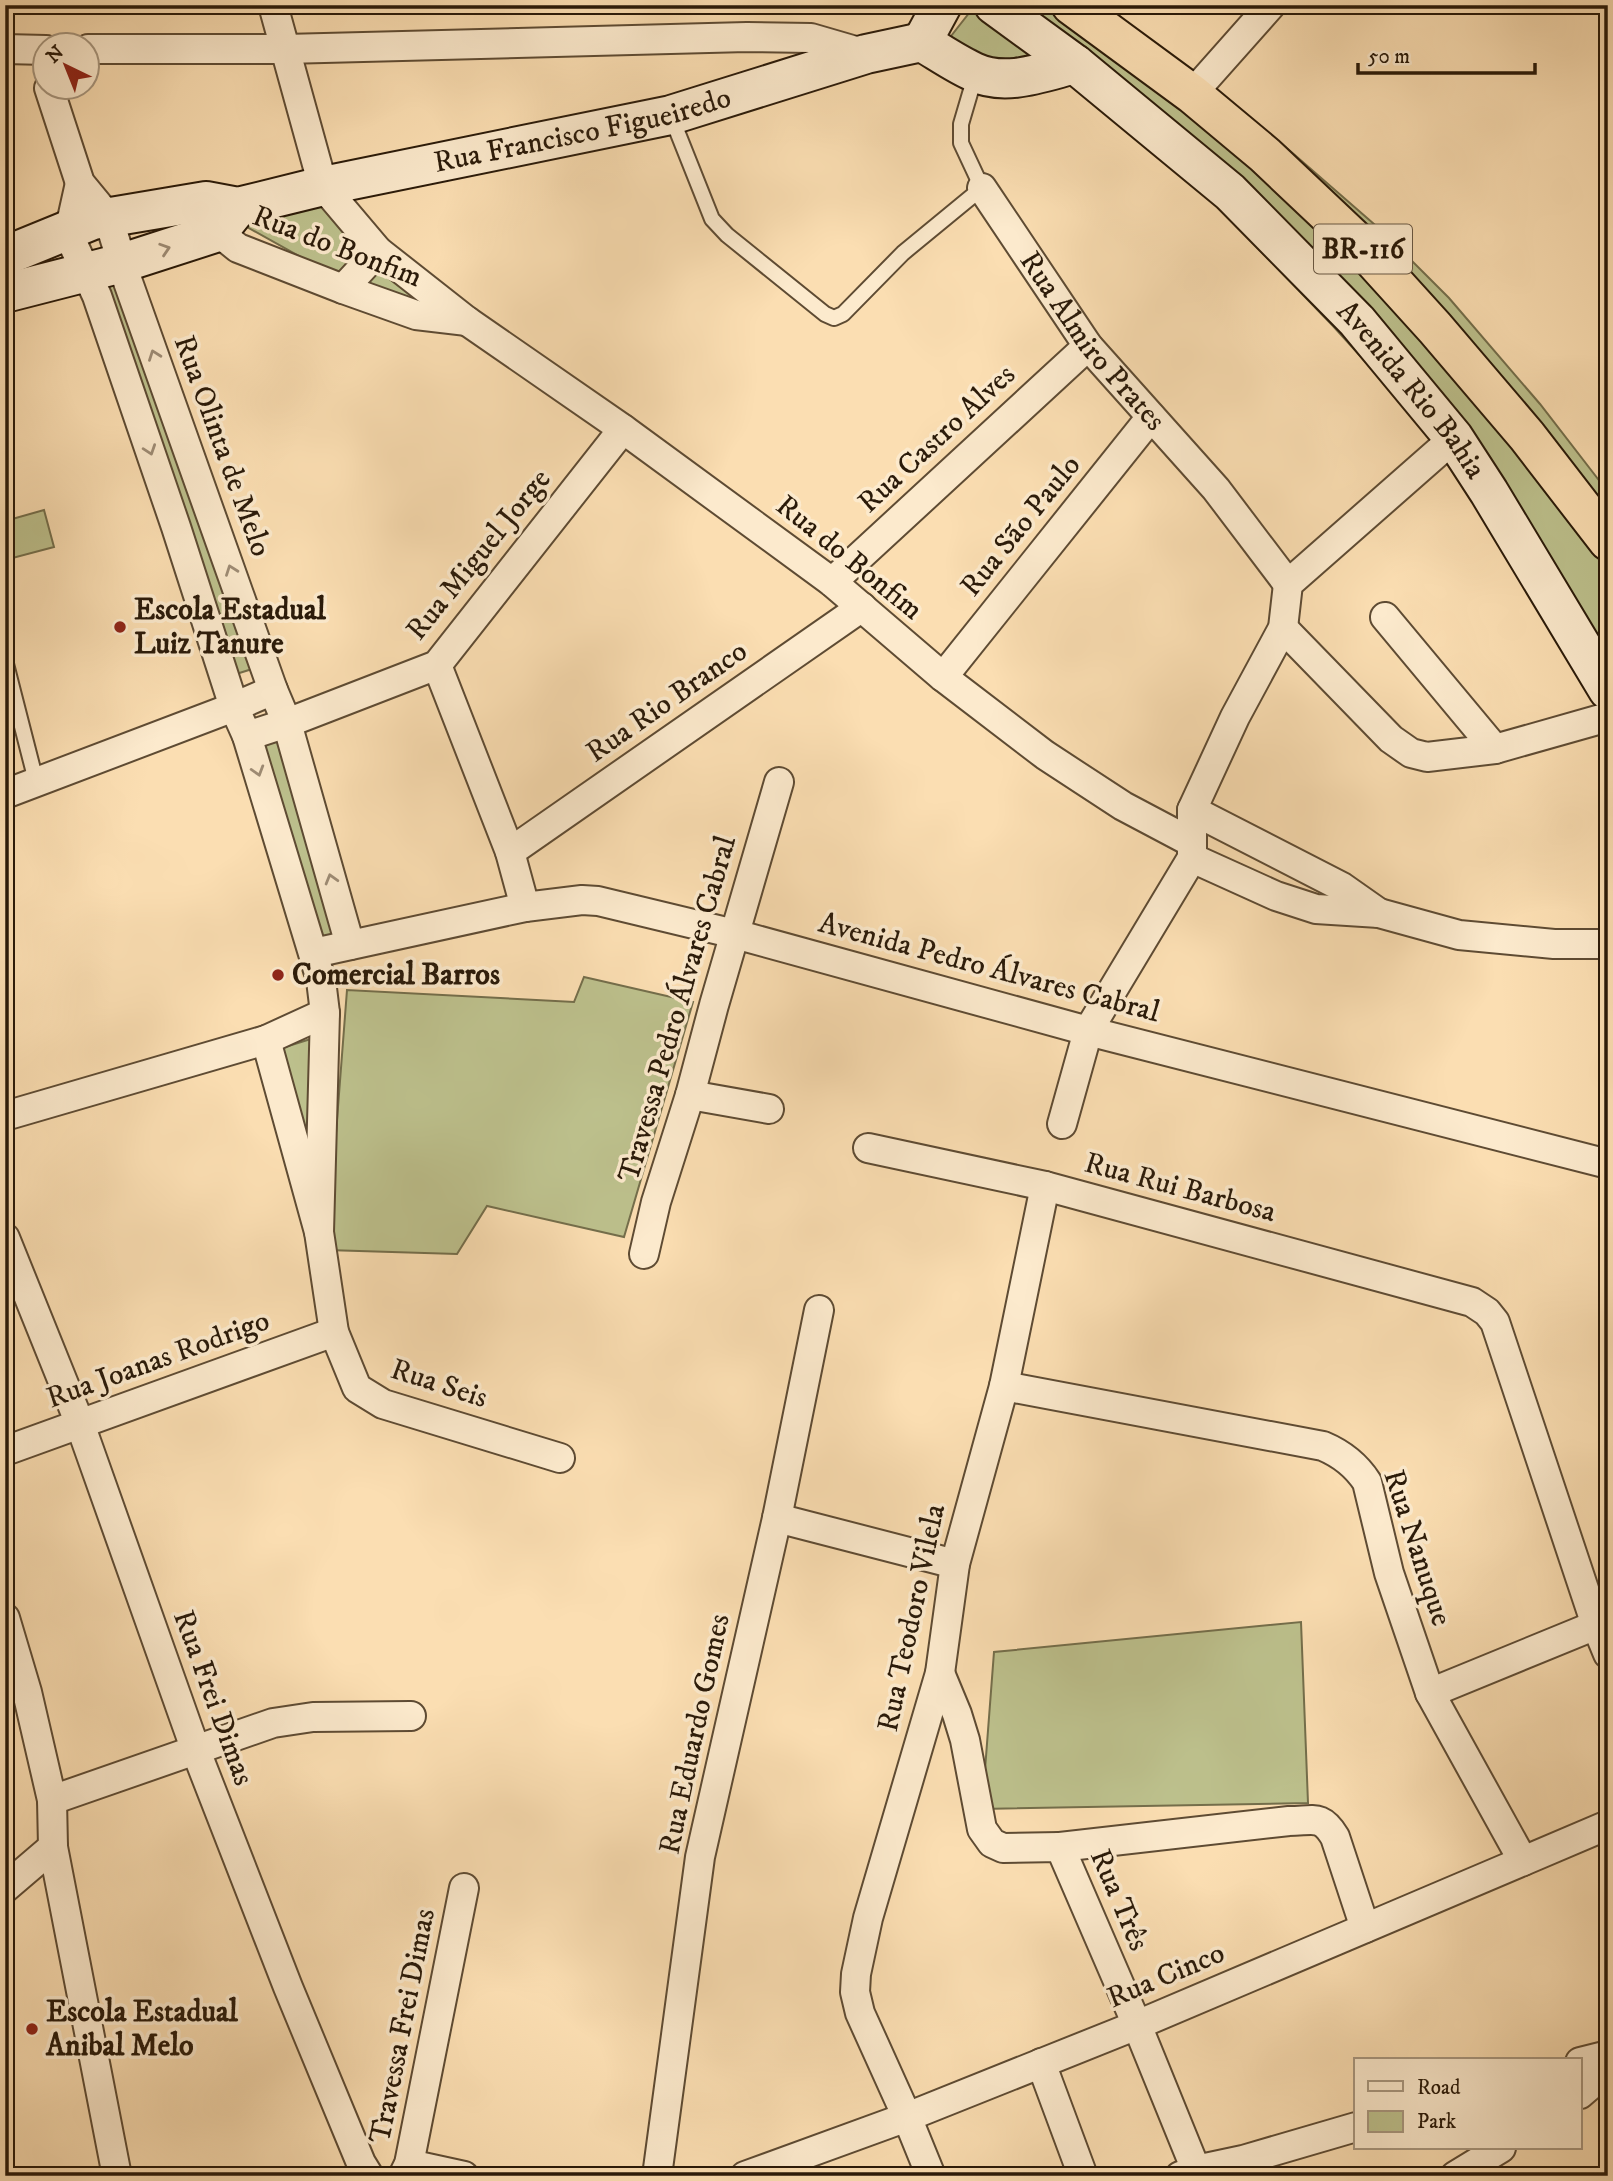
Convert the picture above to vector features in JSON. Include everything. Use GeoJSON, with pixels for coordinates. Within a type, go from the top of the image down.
{"type":"FeatureCollection","features":[{"type":"Feature","properties":{"kind":"highway","name":"BR-116"},"geometry":{"type":"LineString","coordinates":[[1071,5],[1192,94],[1265,155],[1357,242],[1519,426],[1608,541]]}},
{"type":"Feature","properties":{"kind":"street"},"geometry":{"type":"LineString","coordinates":[[272,5],[323,186]]}},
{"type":"Feature","properties":{"kind":"street"},"geometry":{"type":"LineString","coordinates":[[942,5],[922,42],[976,74],[1018,79],[1075,64]]}},
{"type":"Feature","properties":{"kind":"street","name":"Avenida Rio Bahia"},"geometry":{"type":"LineString","coordinates":[[994,5],[1075,64],[1230,192],[1357,321],[1454,438],[1608,690]]}},
{"type":"Feature","properties":{"kind":"street"},"geometry":{"type":"LineString","coordinates":[[1192,94],[1271,5]]}},
{"type":"Feature","properties":{"kind":"street"},"geometry":{"type":"LineString","coordinates":[[102,50],[285,49],[747,37],[811,38],[866,54]]}},
{"type":"Feature","properties":{"kind":"street","name":"Rua Francisco Figueiredo"},"geometry":{"type":"LineString","coordinates":[[5,293],[122,263],[220,214],[323,186],[671,114],[866,54],[922,42]]}},
{"type":"Feature","properties":{"kind":"street"},"geometry":{"type":"LineString","coordinates":[[5,49],[32,55]]}},
{"type":"Feature","properties":{"kind":"street","name":"Rua Olinta de Melo"},"geometry":{"type":"LineString","coordinates":[[54,102],[80,183],[108,217],[273,690],[287,723],[350,945]]}},
{"type":"Feature","properties":{"kind":"street"},"geometry":{"type":"LineString","coordinates":[[80,183],[70,228],[73,244],[97,296],[234,707],[247,736],[321,980],[326,1013],[319,1232]]}},
{"type":"Feature","properties":{"kind":"street","name":"Rua do Bonfim"},"geometry":{"type":"LineString","coordinates":[[323,186],[378,250],[467,321],[623,429],[831,582],[943,677],[1045,755],[1191,850],[1276,896],[1316,909],[1379,913],[1459,935],[1554,944],[1608,944]]}},
{"type":"Feature","properties":{"kind":"street","name":"Rua Almiro Prates"},"geometry":{"type":"LineString","coordinates":[[982,188],[1088,346],[1216,489],[1288,584]]}},
{"type":"Feature","properties":{"kind":"street","name":"Rua Francisco Figueiredo"},"geometry":{"type":"LineString","coordinates":[[5,256],[70,228],[108,217],[220,214]]}},
{"type":"Feature","properties":{"kind":"street","name":"Rua do Bonfim"},"geometry":{"type":"LineString","coordinates":[[220,214],[238,248],[416,315],[467,321]]}},
{"type":"Feature","properties":{"kind":"street"},"geometry":{"type":"LineString","coordinates":[[343,289],[378,250]]}},
{"type":"Feature","properties":{"kind":"street","name":"Rua Castro Alves"},"geometry":{"type":"LineString","coordinates":[[831,582],[1088,346]]}},
{"type":"Feature","properties":{"kind":"street","name":"Rua São Paulo"},"geometry":{"type":"LineString","coordinates":[[943,677],[1151,417]]}},
{"type":"Feature","properties":{"kind":"street","name":"Rua Miguel Jorge"},"geometry":{"type":"LineString","coordinates":[[247,736],[437,665],[623,429]]}},
{"type":"Feature","properties":{"kind":"street"},"geometry":{"type":"LineString","coordinates":[[1062,1124],[1088,1031],[1191,850],[1192,810],[1235,717],[1283,628],[1288,584],[1454,438]]}},
{"type":"Feature","properties":{"kind":"street","name":"Rua Rio Branco"},"geometry":{"type":"LineString","coordinates":[[510,852],[862,607]]}},
{"type":"Feature","properties":{"kind":"street"},"geometry":{"type":"LineString","coordinates":[[1385,617],[1496,749]]}},
{"type":"Feature","properties":{"kind":"street"},"geometry":{"type":"LineString","coordinates":[[1283,628],[1391,739],[1411,753],[1427,757],[1496,749],[1608,717]]}},
{"type":"Feature","properties":{"kind":"street"},"geometry":{"type":"LineString","coordinates":[[437,665],[510,852],[525,907]]}},
{"type":"Feature","properties":{"kind":"street"},"geometry":{"type":"LineString","coordinates":[[5,794],[273,690]]}},
{"type":"Feature","properties":{"kind":"street","name":"Travessa Pedro Álvares Cabral"},"geometry":{"type":"LineString","coordinates":[[644,1254],[656,1202],[690,1095],[779,782]]}},
{"type":"Feature","properties":{"kind":"street","name":"Rua do Bonfim"},"geometry":{"type":"LineString","coordinates":[[1192,810],[1342,887],[1379,913]]}},
{"type":"Feature","properties":{"kind":"street","name":"Avenida Pedro Álvares Cabral"},"geometry":{"type":"LineString","coordinates":[[350,945],[525,907],[582,900],[598,901],[735,934],[1088,1031],[1608,1164]]}},
{"type":"Feature","properties":{"kind":"street"},"geometry":{"type":"LineString","coordinates":[[314,953],[350,945]]}},
{"type":"Feature","properties":{"kind":"street"},"geometry":{"type":"LineString","coordinates":[[5,1116],[266,1040],[326,1013]]}},
{"type":"Feature","properties":{"kind":"street"},"geometry":{"type":"LineString","coordinates":[[266,1040],[319,1232],[334,1332]]}},
{"type":"Feature","properties":{"kind":"street"},"geometry":{"type":"LineString","coordinates":[[690,1095],[769,1109]]}},
{"type":"Feature","properties":{"kind":"street","name":"Rua Rui Barbosa"},"geometry":{"type":"LineString","coordinates":[[868,1149],[1045,1186],[1472,1302],[1488,1312],[1495,1322],[1596,1625]]}},
{"type":"Feature","properties":{"kind":"street","name":"Rua Teodoro Vilela"},"geometry":{"type":"LineString","coordinates":[[931,2176],[860,2013],[855,1992],[856,1974],[868,1918],[940,1672],[955,1564],[1004,1386],[1045,1186]]}},
{"type":"Feature","properties":{"kind":"street","name":"Rua Frei Dimas"},"geometry":{"type":"LineString","coordinates":[[5,1238],[80,1423],[196,1751],[357,2172]]}},
{"type":"Feature","properties":{"kind":"street","name":"Rua Eduardo Gomes"},"geometry":{"type":"LineString","coordinates":[[657,2176],[700,1857],[777,1518],[819,1310]]}},
{"type":"Feature","properties":{"kind":"street","name":"Rua Joanas Rodrigo"},"geometry":{"type":"LineString","coordinates":[[5,1451],[334,1332]]}},
{"type":"Feature","properties":{"kind":"street","name":"Rua Seis"},"geometry":{"type":"LineString","coordinates":[[334,1332],[357,1388],[369,1397],[383,1404],[560,1458]]}},
{"type":"Feature","properties":{"kind":"street","name":"Rua Nanuque"},"geometry":{"type":"LineString","coordinates":[[1004,1386],[1323,1446],[1340,1454],[1359,1470],[1367,1482],[1389,1573],[1430,1693],[1523,1861]]}},
{"type":"Feature","properties":{"kind":"street"},"geometry":{"type":"LineString","coordinates":[[777,1518],[955,1564]]}},
{"type":"Feature","properties":{"kind":"street"},"geometry":{"type":"LineString","coordinates":[[5,1618],[27,1692],[52,1800],[53,1847],[117,2176]]}},
{"type":"Feature","properties":{"kind":"street"},"geometry":{"type":"LineString","coordinates":[[1430,1693],[1596,1625],[1608,1654]]}},
{"type":"Feature","properties":{"kind":"street","name":"Rua Três"},"geometry":{"type":"LineString","coordinates":[[940,1672],[965,1740],[982,1829],[992,1843],[1003,1848],[1060,1847],[1137,2025],[1188,2173]]}},
{"type":"Feature","properties":{"kind":"street"},"geometry":{"type":"LineString","coordinates":[[52,1800],[273,1723],[313,1717],[411,1716]]}},
{"type":"Feature","properties":{"kind":"street"},"geometry":{"type":"LineString","coordinates":[[1060,1847],[1319,1820],[1327,1824],[1335,1837],[1365,1928]]}},
{"type":"Feature","properties":{"kind":"street","name":"Rua Cinco"},"geometry":{"type":"LineString","coordinates":[[745,2176],[907,2117],[1137,2025],[1608,1825]]}},
{"type":"Feature","properties":{"kind":"street"},"geometry":{"type":"LineString","coordinates":[[5,1888],[53,1847]]}},
{"type":"Feature","properties":{"kind":"street","name":"Travessa Frei Dimas"},"geometry":{"type":"LineString","coordinates":[[406,2170],[464,1888]]}},
{"type":"Feature","properties":{"kind":"street"},"geometry":{"type":"LineString","coordinates":[[1582,2061],[1608,2054]]}},
{"type":"Feature","properties":{"kind":"street"},"geometry":{"type":"LineString","coordinates":[[1041,2063],[1083,2176]]}},
{"type":"Feature","properties":{"kind":"street"},"geometry":{"type":"LineString","coordinates":[[1582,2092],[1608,2070]]}},
{"type":"Feature","properties":{"kind":"street"},"geometry":{"type":"LineString","coordinates":[[1188,2173],[1249,2168],[1354,2128]]}},
{"type":"Feature","properties":{"kind":"street"},"geometry":{"type":"LineString","coordinates":[[1455,2176],[1498,2150]]}},
{"type":"Feature","properties":{"kind":"street"},"geometry":{"type":"LineString","coordinates":[[406,2170],[464,2176]]}},
{"type":"Feature","properties":{"kind":"lane","name":"Rua Almiro Prates"},"geometry":{"type":"LineString","coordinates":[[976,74],[961,124],[961,143],[982,188]]}},
{"type":"Feature","properties":{"kind":"lane"},"geometry":{"type":"LineString","coordinates":[[671,114],[712,219],[727,235],[776,275],[825,314],[834,318],[843,314],[903,253],[982,188]]}},
{"type":"Feature","properties":{"kind":"lane"},"geometry":{"type":"LineString","coordinates":[[5,660],[36,781]]}},
{"type":"Feature","properties":{"kind":"green space"},"geometry":{"type":"Polygon","coordinates":[[[969,5],[1105,5],[1281,143],[1382,231],[1449,298],[1540,404],[1608,492],[1608,712],[1451,456],[1333,326],[1214,203],[1046,55],[998,68],[948,40],[973,8],[969,5]]]}},
{"type":"Feature","properties":{"kind":"green space"},"geometry":{"type":"Polygon","coordinates":[[[323,204],[433,307],[358,289],[238,222],[323,204]]]}},
{"type":"Feature","properties":{"kind":"green space"},"geometry":{"type":"Polygon","coordinates":[[[117,277],[252,669],[230,676],[98,284],[117,277]]]}},
{"type":"Feature","properties":{"kind":"green space"},"geometry":{"type":"Polygon","coordinates":[[[44,510],[54,547],[5,560],[5,521],[44,510]]]}},
{"type":"Feature","properties":{"kind":"green space"},"geometry":{"type":"Polygon","coordinates":[[[282,731],[342,934],[322,938],[260,738],[282,731]]]}},
{"type":"Feature","properties":{"kind":"green space"},"geometry":{"type":"Polygon","coordinates":[[[584,977],[693,1002],[624,1237],[487,1206],[457,1254],[327,1250],[347,990],[574,1002],[584,977]]]}},
{"type":"Feature","properties":{"kind":"green space"},"geometry":{"type":"Polygon","coordinates":[[[317,1037],[311,1158],[282,1048],[317,1037]]]}},
{"type":"Feature","properties":{"kind":"green space"},"geometry":{"type":"Polygon","coordinates":[[[1301,1622],[1308,1803],[982,1809],[994,1652],[1301,1622]]]}},
{"type":"Feature","properties":{"kind":"place","name":"Escola Estadual Luiz Tanure"},"geometry":{"type":"Point","coordinates":[120,627]}},
{"type":"Feature","properties":{"kind":"place","name":"Comercial Barros"},"geometry":{"type":"Point","coordinates":[278,975]}},
{"type":"Feature","properties":{"kind":"place","name":"Escola Estadual Anibal Melo"},"geometry":{"type":"Point","coordinates":[32,2029]}}]}
